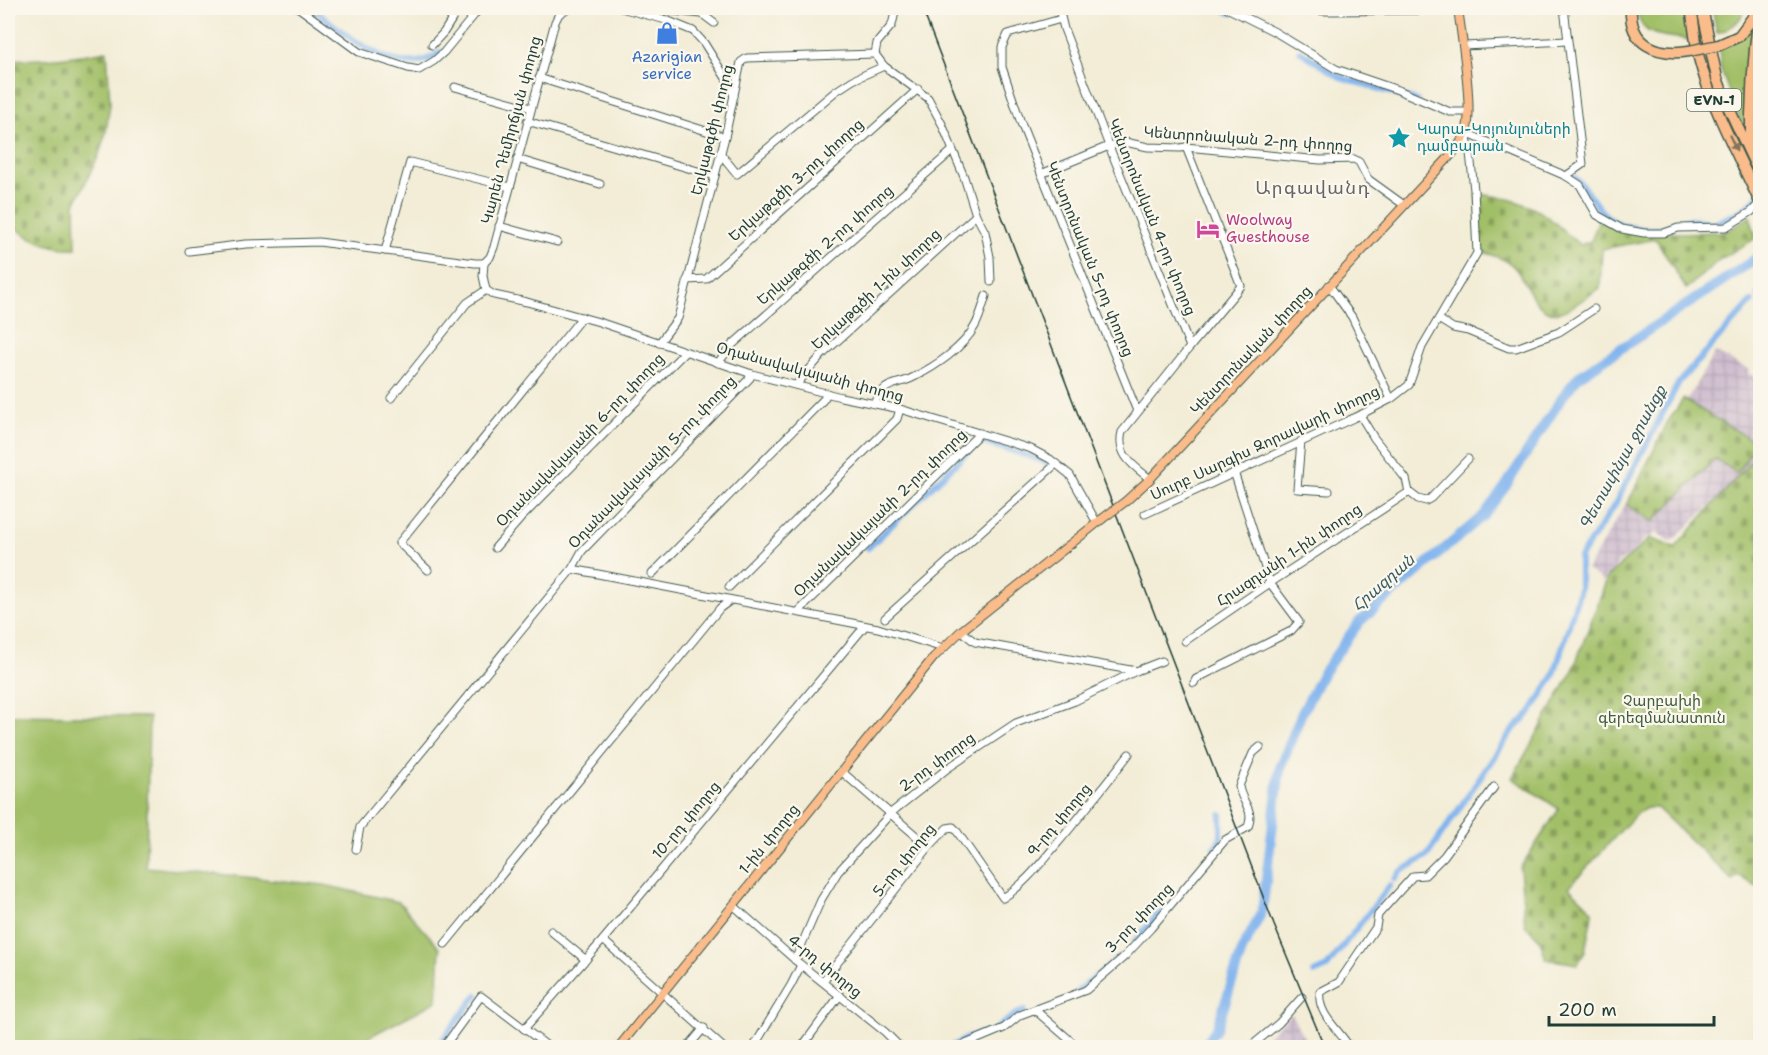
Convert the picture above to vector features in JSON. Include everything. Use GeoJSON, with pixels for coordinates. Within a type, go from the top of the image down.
{"type":"FeatureCollection","features":[{"type":"Feature","properties":{"kind":"highway"},"geometry":{"type":"LineString","coordinates":[[1630,8],[1630,20],[1634,30],[1647,45],[1652,49],[1670,53],[1719,43],[1739,36],[1760,8]]}},
{"type":"Feature","properties":{"kind":"highway"},"geometry":{"type":"LineString","coordinates":[[1636,8],[1634,13],[1637,26],[1652,44],[1662,48],[1688,49]]}},
{"type":"Feature","properties":{"kind":"highway","name":"EVN-1"},"geometry":{"type":"LineString","coordinates":[[1691,8],[1699,56],[1716,107],[1761,202]]}},
{"type":"Feature","properties":{"kind":"highway","name":"EVN-1"},"geometry":{"type":"LineString","coordinates":[[1702,8],[1718,78],[1726,102],[1761,175]]}},
{"type":"Feature","properties":{"kind":"highway"},"geometry":{"type":"LineString","coordinates":[[1719,43],[1742,27],[1751,8]]}},
{"type":"Feature","properties":{"kind":"highway"},"geometry":{"type":"LineString","coordinates":[[1752,156],[1751,102],[1760,8]]}},
{"type":"Feature","properties":{"kind":"main road"},"geometry":{"type":"LineString","coordinates":[[1458,9],[1468,112],[1466,133]]}},
{"type":"Feature","properties":{"kind":"main road","name":"Կենտրոնական փողոց"},"geometry":{"type":"LineString","coordinates":[[943,648],[961,631],[1126,501],[1150,479],[1404,205],[1466,133]]}},
{"type":"Feature","properties":{"kind":"main road","name":"1-ին փողոց"},"geometry":{"type":"LineString","coordinates":[[618,1047],[943,648]]}},
{"type":"Feature","properties":{"kind":"street"},"geometry":{"type":"LineString","coordinates":[[299,8],[359,52],[408,69],[419,70],[444,52],[480,8]]}},
{"type":"Feature","properties":{"kind":"street"},"geometry":{"type":"LineString","coordinates":[[432,45],[444,32],[459,8]]}},
{"type":"Feature","properties":{"kind":"street","name":"Կարեն Դեմիրճյան փողոց"},"geometry":{"type":"LineString","coordinates":[[484,263],[490,257],[494,247],[555,22],[559,14],[569,8]]}},
{"type":"Feature","properties":{"kind":"street"},"geometry":{"type":"LineString","coordinates":[[621,8],[666,20],[693,31],[729,83],[734,96]]}},
{"type":"Feature","properties":{"kind":"street"},"geometry":{"type":"LineString","coordinates":[[643,8],[702,14],[714,23]]}},
{"type":"Feature","properties":{"kind":"street"},"geometry":{"type":"LineString","coordinates":[[896,8],[892,25],[878,43],[875,54],[884,66],[928,98],[942,124],[985,232],[992,282]]}},
{"type":"Feature","properties":{"kind":"street"},"geometry":{"type":"LineString","coordinates":[[982,8],[1003,8]]}},
{"type":"Feature","properties":{"kind":"street","name":"Կենտրոնական 4-րդ փողոց"},"geometry":{"type":"LineString","coordinates":[[1059,8],[1108,146],[1190,347]]}},
{"type":"Feature","properties":{"kind":"street"},"geometry":{"type":"LineString","coordinates":[[1227,8],[1275,32],[1336,69],[1398,90],[1450,112],[1468,112]]}},
{"type":"Feature","properties":{"kind":"street"},"geometry":{"type":"LineString","coordinates":[[1284,8],[1458,9]]}},
{"type":"Feature","properties":{"kind":"street"},"geometry":{"type":"LineString","coordinates":[[1564,8],[1583,164],[1566,176]]}},
{"type":"Feature","properties":{"kind":"street","name":"Կենտրոնական 5-րդ փողոց"},"geometry":{"type":"LineString","coordinates":[[1061,19],[1008,34],[1002,47],[1002,67],[1041,174],[1137,411]]}},
{"type":"Feature","properties":{"kind":"street"},"geometry":{"type":"LineString","coordinates":[[1462,46],[1567,41]]}},
{"type":"Feature","properties":{"kind":"street","name":"Երկաթգծի փողոց"},"geometry":{"type":"LineString","coordinates":[[659,343],[678,318],[715,176],[741,62],[747,58],[875,54]]}},
{"type":"Feature","properties":{"kind":"street"},"geometry":{"type":"LineString","coordinates":[[720,153],[737,174],[836,91],[853,80],[884,66]]}},
{"type":"Feature","properties":{"kind":"street"},"geometry":{"type":"LineString","coordinates":[[539,78],[724,137]]}},
{"type":"Feature","properties":{"kind":"street"},"geometry":{"type":"LineString","coordinates":[[455,87],[531,108]]}},
{"type":"Feature","properties":{"kind":"street","name":"Երկաթգծի 3-րդ փողոց"},"geometry":{"type":"LineString","coordinates":[[687,280],[706,279],[918,89]]}},
{"type":"Feature","properties":{"kind":"street"},"geometry":{"type":"LineString","coordinates":[[527,121],[715,176]]}},
{"type":"Feature","properties":{"kind":"street"},"geometry":{"type":"LineString","coordinates":[[1466,133],[1566,176],[1580,185],[1597,215],[1622,229],[1653,234],[1678,228],[1726,227],[1751,212],[1761,202]]}},
{"type":"Feature","properties":{"kind":"street","name":"Սուրբ Սարգիս Զորավարի փողոց"},"geometry":{"type":"LineString","coordinates":[[1145,514],[1360,415],[1391,399],[1409,385],[1422,347],[1440,320],[1477,253],[1474,190],[1466,133]]}},
{"type":"Feature","properties":{"kind":"street","name":"Կենտրոնական 2-րդ փողոց"},"geometry":{"type":"LineString","coordinates":[[1041,174],[1108,146],[1125,142],[1148,147],[1186,147],[1320,160],[1354,159],[1359,162],[1368,179],[1404,205]]}},
{"type":"Feature","properties":{"kind":"street"},"geometry":{"type":"LineString","coordinates":[[1150,479],[1125,459],[1121,448],[1122,432],[1241,286],[1186,147]]}},
{"type":"Feature","properties":{"kind":"street","name":"Երկաթգծի 2-րդ փողոց"},"geometry":{"type":"LineString","coordinates":[[718,363],[732,345],[952,151]]}},
{"type":"Feature","properties":{"kind":"street"},"geometry":{"type":"LineString","coordinates":[[517,159],[600,184]]}},
{"type":"Feature","properties":{"kind":"street"},"geometry":{"type":"LineString","coordinates":[[385,251],[410,162],[510,187]]}},
{"type":"Feature","properties":{"kind":"street","name":"Երկաթգծի 1-ին փողոց"},"geometry":{"type":"LineString","coordinates":[[796,385],[822,355],[976,214]]}},
{"type":"Feature","properties":{"kind":"street"},"geometry":{"type":"LineString","coordinates":[[499,226],[557,242]]}},
{"type":"Feature","properties":{"kind":"street"},"geometry":{"type":"LineString","coordinates":[[189,251],[246,244],[319,242],[484,263],[486,290],[467,303],[391,398]]}},
{"type":"Feature","properties":{"kind":"street"},"geometry":{"type":"LineString","coordinates":[[1329,285],[1352,317],[1391,399]]}},
{"type":"Feature","properties":{"kind":"street","name":"Օդանավակայանի փողոց"},"geometry":{"type":"LineString","coordinates":[[486,290],[494,295],[582,317],[752,374],[900,409],[1031,449],[1070,475],[1100,521]]}},
{"type":"Feature","properties":{"kind":"street"},"geometry":{"type":"LineString","coordinates":[[874,404],[885,387],[914,377],[958,346],[975,327],[986,296]]}},
{"type":"Feature","properties":{"kind":"street"},"geometry":{"type":"LineString","coordinates":[[1440,320],[1453,328],[1468,331],[1509,348],[1516,348],[1559,332],[1594,309]]}},
{"type":"Feature","properties":{"kind":"street"},"geometry":{"type":"LineString","coordinates":[[428,570],[399,543],[582,317]]}},
{"type":"Feature","properties":{"kind":"street","name":"Օդանավակայանի 6-րդ փողոց"},"geometry":{"type":"LineString","coordinates":[[495,548],[522,517],[686,352]]}},
{"type":"Feature","properties":{"kind":"street","name":"Օդանավակայանի 5-րդ փողոց"},"geometry":{"type":"LineString","coordinates":[[356,849],[360,827],[572,570],[575,561],[588,543],[752,374]]}},
{"type":"Feature","properties":{"kind":"street"},"geometry":{"type":"LineString","coordinates":[[652,574],[824,399],[827,393]]}},
{"type":"Feature","properties":{"kind":"street"},"geometry":{"type":"LineString","coordinates":[[729,587],[897,419],[900,409]]}},
{"type":"Feature","properties":{"kind":"street"},"geometry":{"type":"LineString","coordinates":[[1360,415],[1406,479],[1409,492],[1422,501],[1431,498],[1468,459]]}},
{"type":"Feature","properties":{"kind":"street","name":"Օդանավակայանի 2-րդ փողոց"},"geometry":{"type":"LineString","coordinates":[[798,612],[980,433]]}},
{"type":"Feature","properties":{"kind":"street"},"geometry":{"type":"LineString","coordinates":[[1301,441],[1297,489],[1329,491]]}},
{"type":"Feature","properties":{"kind":"street"},"geometry":{"type":"LineString","coordinates":[[885,618],[1056,464]]}},
{"type":"Feature","properties":{"kind":"street"},"geometry":{"type":"LineString","coordinates":[[1194,683],[1196,679],[1291,631],[1299,622],[1270,583],[1234,472]]}},
{"type":"Feature","properties":{"kind":"street","name":"Հրազդանի 1-ին փողոց"},"geometry":{"type":"LineString","coordinates":[[1185,641],[1409,492]]}},
{"type":"Feature","properties":{"kind":"street"},"geometry":{"type":"LineString","coordinates":[[572,570],[865,626],[943,648]]}},
{"type":"Feature","properties":{"kind":"street"},"geometry":{"type":"LineString","coordinates":[[445,944],[720,608],[731,600]]}},
{"type":"Feature","properties":{"kind":"street","name":"10-րդ փողոց"},"geometry":{"type":"LineString","coordinates":[[524,1029],[603,940],[865,626]]}},
{"type":"Feature","properties":{"kind":"street"},"geometry":{"type":"LineString","coordinates":[[961,631],[975,642],[1136,671]]}},
{"type":"Feature","properties":{"kind":"street","name":"2-րդ փողոց"},"geometry":{"type":"LineString","coordinates":[[753,1047],[798,963],[822,900],[838,872],[892,812],[948,768],[1016,723],[1076,700],[1162,661]]}},
{"type":"Feature","properties":{"kind":"street","name":"3-րդ փողոց"},"geometry":{"type":"LineString","coordinates":[[956,1047],[990,1035],[1020,1016],[1086,990],[1125,956],[1225,840],[1248,827],[1250,811],[1239,786],[1253,753],[1260,747]]}},
{"type":"Feature","properties":{"kind":"street","name":"9-րդ փողոց"},"geometry":{"type":"LineString","coordinates":[[1003,898],[1015,891],[1044,860],[1129,754]]}},
{"type":"Feature","properties":{"kind":"street"},"geometry":{"type":"LineString","coordinates":[[841,771],[892,812],[930,847]]}},
{"type":"Feature","properties":{"kind":"street"},"geometry":{"type":"LineString","coordinates":[[1350,1047],[1332,1025],[1319,1000],[1320,992],[1339,982],[1376,927],[1378,915],[1413,876],[1425,875],[1444,856],[1494,787]]}},
{"type":"Feature","properties":{"kind":"street","name":"5-րդ փողոց"},"geometry":{"type":"LineString","coordinates":[[823,981],[947,828],[953,827],[1003,898]]}},
{"type":"Feature","properties":{"kind":"street","name":"4-րդ փողոց"},"geometry":{"type":"LineString","coordinates":[[733,905],[798,963],[823,981],[901,1047]]}},
{"type":"Feature","properties":{"kind":"street"},"geometry":{"type":"LineString","coordinates":[[551,931],[586,960]]}},
{"type":"Feature","properties":{"kind":"street"},"geometry":{"type":"LineString","coordinates":[[603,940],[724,1047]]}},
{"type":"Feature","properties":{"kind":"street"},"geometry":{"type":"LineString","coordinates":[[801,1047],[840,995]]}},
{"type":"Feature","properties":{"kind":"street"},"geometry":{"type":"LineString","coordinates":[[442,1047],[481,996],[549,1047]]}},
{"type":"Feature","properties":{"kind":"street"},"geometry":{"type":"LineString","coordinates":[[1249,1047],[1279,1023],[1302,997]]}},
{"type":"Feature","properties":{"kind":"street"},"geometry":{"type":"LineString","coordinates":[[1035,1010],[1080,1047]]}},
{"type":"Feature","properties":{"kind":"street"},"geometry":{"type":"LineString","coordinates":[[687,1047],[704,1028]]}},
{"type":"Feature","properties":{"kind":"shaded area"},"geometry":{"type":"Polygon","coordinates":[[[1715,352],[1749,370],[1748,373],[1760,380],[1760,445],[1743,474],[1675,539],[1670,541],[1656,532],[1646,537],[1633,553],[1619,562],[1604,582],[1587,569],[1715,352]]]}},
{"type":"Feature","properties":{"kind":"shaded area"},"geometry":{"type":"Polygon","coordinates":[[[1291,1014],[1309,1047],[1254,1048],[1263,1040],[1291,1014]]]}},
{"type":"Feature","properties":{"kind":"green space"},"geometry":{"type":"Polygon","coordinates":[[[1638,8],[1688,8],[1691,40],[1656,35],[1649,31],[1639,19],[1638,8]]]}},
{"type":"Feature","properties":{"kind":"green space"},"geometry":{"type":"Polygon","coordinates":[[[1712,8],[1745,8],[1735,24],[1717,33],[1712,8]]]}},
{"type":"Feature","properties":{"kind":"green space"},"geometry":{"type":"Polygon","coordinates":[[[1754,25],[1745,134],[1721,70],[1719,49],[1747,34],[1754,25]]]}},
{"type":"Feature","properties":{"kind":"green space"},"geometry":{"type":"Polygon","coordinates":[[[107,51],[110,104],[106,132],[98,157],[75,204],[76,248],[48,245],[30,238],[8,221],[8,59],[57,58],[107,51]]]}},
{"type":"Feature","properties":{"kind":"green space"},"geometry":{"type":"Polygon","coordinates":[[[1477,194],[1505,198],[1532,207],[1548,217],[1580,245],[1591,241],[1599,219],[1675,233],[1729,230],[1750,216],[1756,238],[1719,260],[1686,289],[1656,239],[1602,249],[1600,288],[1566,310],[1550,312],[1542,308],[1534,299],[1520,274],[1511,264],[1481,251],[1477,194]]]}},
{"type":"Feature","properties":{"kind":"green space"},"geometry":{"type":"Polygon","coordinates":[[[1683,399],[1757,443],[1737,473],[1715,459],[1653,522],[1627,505],[1667,423],[1683,399]]]}},
{"type":"Feature","properties":{"kind":"green space","name":"Չարբախի գերեզմանատուն"},"geometry":{"type":"Polygon","coordinates":[[[1760,451],[1760,888],[1738,876],[1732,880],[1657,808],[1647,808],[1637,813],[1569,887],[1593,911],[1585,951],[1578,964],[1546,959],[1540,940],[1525,925],[1520,868],[1559,809],[1512,778],[1573,670],[1608,576],[1650,538],[1675,548],[1760,451]]]}},
{"type":"Feature","properties":{"kind":"green space"},"geometry":{"type":"Polygon","coordinates":[[[8,715],[149,717],[146,867],[324,885],[399,902],[440,948],[437,1001],[367,1038],[361,1047],[8,1047],[8,715]]]}},
{"type":"Feature","properties":{"kind":"waterway"},"geometry":{"type":"LineString","coordinates":[[312,8],[355,41],[389,59],[407,62],[424,61],[440,52]]}},
{"type":"Feature","properties":{"kind":"waterway"},"geometry":{"type":"LineString","coordinates":[[1221,8],[1231,13]]}},
{"type":"Feature","properties":{"kind":"waterway"},"geometry":{"type":"LineString","coordinates":[[1300,51],[1340,77],[1417,101]]}},
{"type":"Feature","properties":{"kind":"waterway"},"geometry":{"type":"LineString","coordinates":[[1573,176],[1610,219],[1628,227],[1641,229],[1664,228],[1687,220],[1714,224],[1743,210],[1758,197]]}},
{"type":"Feature","properties":{"kind":"waterway","name":"Հրազդան"},"geometry":{"type":"LineString","coordinates":[[1202,1048],[1217,1028],[1243,948],[1262,912],[1280,768],[1301,715],[1321,676],[1359,622],[1484,515],[1578,377],[1760,256]]}},
{"type":"Feature","properties":{"kind":"waterway","name":"Գետափնյա ջրանցք"},"geometry":{"type":"LineString","coordinates":[[1395,879],[1400,872],[1427,856],[1511,732],[1531,712],[1554,675],[1580,589],[1580,557],[1614,506],[1679,382],[1752,301]]}},
{"type":"Feature","properties":{"kind":"waterway"},"geometry":{"type":"LineString","coordinates":[[868,548],[979,441],[1048,464]]}},
{"type":"Feature","properties":{"kind":"waterway"},"geometry":{"type":"LineString","coordinates":[[1214,849],[1221,837],[1221,815]]}},
{"type":"Feature","properties":{"kind":"waterway","name":"Գետափնյա ջրանցք"},"geometry":{"type":"LineString","coordinates":[[1314,973],[1327,967],[1390,885]]}},
{"type":"Feature","properties":{"kind":"waterway"},"geometry":{"type":"LineString","coordinates":[[1135,942],[1166,907]]}},
{"type":"Feature","properties":{"kind":"waterway"},"geometry":{"type":"LineString","coordinates":[[1078,991],[1119,958]]}},
{"type":"Feature","properties":{"kind":"waterway"},"geometry":{"type":"LineString","coordinates":[[436,1048],[477,995]]}},
{"type":"Feature","properties":{"kind":"waterway"},"geometry":{"type":"LineString","coordinates":[[995,1030],[1016,1014],[1024,1011]]}},
{"type":"Feature","properties":{"kind":"waterway"},"geometry":{"type":"LineString","coordinates":[[949,1048],[970,1037],[985,1033]]}},
{"type":"Feature","properties":{"kind":"railway"},"geometry":{"type":"LineString","coordinates":[[922,8],[1274,925],[1325,1048]]}},
{"type":"Feature","properties":{"kind":"place","name":"Azarigian service"},"geometry":{"type":"Point","coordinates":[667,33]}},
{"type":"Feature","properties":{"kind":"place","name":"Կարա-Կոյունլուների դամբարան"},"geometry":{"type":"Point","coordinates":[1399,138]}},
{"type":"Feature","properties":{"kind":"place","name":"Woolway Guesthouse"},"geometry":{"type":"Point","coordinates":[1208,229]}},
{"type":"Feature","properties":{"kind":"district","name":"Արգավանդ"},"geometry":{"type":"Point","coordinates":[1313,188]}}]}
